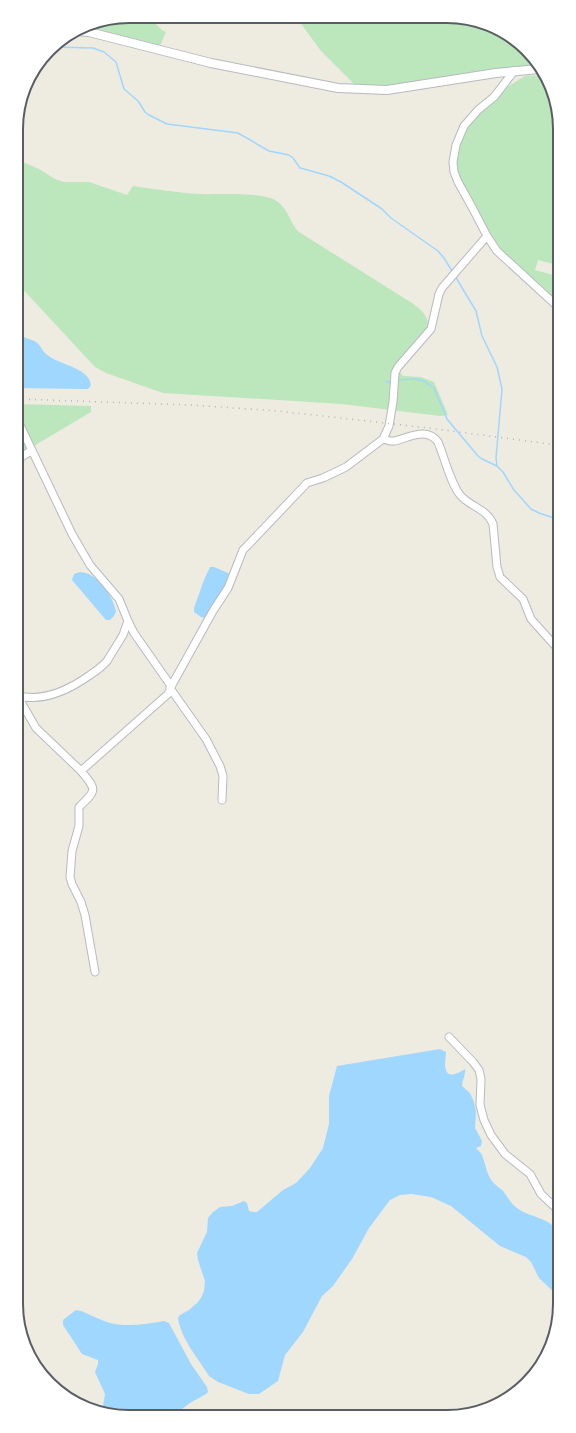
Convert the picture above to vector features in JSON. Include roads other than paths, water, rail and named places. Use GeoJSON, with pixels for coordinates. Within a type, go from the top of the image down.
{"type":"FeatureCollection","features":[{"type":"Feature","properties":{"kind":"street"},"geometry":{"type":"LineString","coordinates":[[86,32],[211,63],[338,88],[387,90],[535,69]]}},
{"type":"Feature","properties":{"kind":"street"},"geometry":{"type":"LineString","coordinates":[[514,72],[494,97],[478,110],[464,126],[458,140],[453,162],[456,177],[487,236],[497,251],[553,302]]}},
{"type":"Feature","properties":{"kind":"street"},"geometry":{"type":"LineString","coordinates":[[81,771],[166,696],[228,588],[243,550],[307,483],[323,478],[346,467],[383,439],[389,426],[393,402],[394,378],[397,369],[431,329],[437,300],[442,288],[487,236]]}},
{"type":"Feature","properties":{"kind":"street"},"geometry":{"type":"LineString","coordinates":[[23,431],[72,534],[90,565],[119,599],[128,621],[206,739],[220,766],[222,776],[222,800]]}},
{"type":"Feature","properties":{"kind":"street"},"geometry":{"type":"LineString","coordinates":[[383,439],[395,441],[424,433],[432,435],[435,438],[438,442],[457,490],[464,499],[491,518],[493,524],[497,567],[500,576],[523,599],[531,619],[553,643]]}},
{"type":"Feature","properties":{"kind":"street"},"geometry":{"type":"LineString","coordinates":[[23,456],[32,450]]}},
{"type":"Feature","properties":{"kind":"street"},"geometry":{"type":"LineString","coordinates":[[23,697],[56,694],[81,682],[104,665],[123,635],[128,621]]}},
{"type":"Feature","properties":{"kind":"street"},"geometry":{"type":"LineString","coordinates":[[23,705],[35,726],[81,771],[92,785],[93,790],[91,796],[79,807],[79,826],[72,851],[70,877],[85,915],[94,972]]}},
{"type":"Feature","properties":{"kind":"street"},"geometry":{"type":"LineString","coordinates":[[449,1037],[474,1062],[479,1070],[480,1105],[484,1120],[491,1135],[505,1154],[530,1174],[541,1194],[553,1205]]}},
{"type":"Feature","properties":{"kind":"water"},"geometry":{"type":"Polygon","coordinates":[[[23,337],[36,342],[49,356],[84,374],[89,379],[91,385],[88,389],[23,388],[23,337]]]}},
{"type":"Feature","properties":{"kind":"water"},"geometry":{"type":"Polygon","coordinates":[[[210,567],[214,567],[228,573],[229,575],[228,582],[204,618],[194,612],[194,608],[210,567]]]}},
{"type":"Feature","properties":{"kind":"water"},"geometry":{"type":"Polygon","coordinates":[[[80,572],[93,576],[108,592],[116,611],[110,620],[106,620],[72,580],[74,574],[80,572]]]}},
{"type":"Feature","properties":{"kind":"water"},"geometry":{"type":"Polygon","coordinates":[[[440,1049],[446,1052],[445,1065],[447,1073],[455,1074],[465,1069],[462,1086],[470,1093],[474,1102],[476,1112],[475,1128],[482,1141],[481,1146],[476,1148],[482,1155],[491,1180],[503,1191],[517,1208],[553,1226],[553,1291],[539,1278],[531,1262],[526,1257],[500,1246],[451,1206],[431,1197],[411,1194],[400,1195],[390,1200],[369,1228],[352,1259],[333,1286],[322,1296],[303,1332],[285,1355],[278,1381],[259,1394],[249,1394],[218,1382],[209,1376],[186,1341],[178,1318],[197,1303],[204,1291],[205,1281],[197,1253],[207,1232],[208,1218],[213,1212],[220,1207],[232,1206],[244,1201],[247,1203],[249,1211],[257,1212],[283,1190],[296,1183],[310,1168],[323,1148],[329,1124],[329,1096],[337,1066],[440,1049]]]}},
{"type":"Feature","properties":{"kind":"water"},"geometry":{"type":"Polygon","coordinates":[[[76,1310],[107,1322],[121,1325],[136,1325],[164,1321],[169,1323],[191,1364],[207,1387],[208,1392],[181,1410],[122,1410],[103,1407],[105,1394],[95,1372],[98,1360],[82,1354],[63,1325],[63,1320],[76,1310]]]}},
{"type":"Feature","properties":{"kind":"waterway"},"geometry":{"type":"LineString","coordinates":[[61,47],[93,48],[104,52],[116,62],[124,89],[138,101],[145,112],[167,124],[238,133],[269,151],[289,155],[300,168],[329,176],[341,182],[382,209],[391,218],[438,251],[452,271]]}},
{"type":"Feature","properties":{"kind":"waterway"},"geometry":{"type":"LineString","coordinates":[[455,276],[476,311],[482,336],[497,367],[502,389],[496,458],[497,466]]}},
{"type":"Feature","properties":{"kind":"waterway"},"geometry":{"type":"LineString","coordinates":[[396,380],[415,379],[424,381],[434,388],[447,419],[478,456],[497,466],[503,472],[514,490],[531,509],[553,518]]}},
{"type":"Feature","properties":{"kind":"waterway"},"geometry":{"type":"LineString","coordinates":[[386,382],[392,381]]}},
{"type":"Feature","properties":{"kind":"railway"},"geometry":{"type":"LineString","coordinates":[[23,399],[191,405],[278,411],[429,428],[553,444]]}}]}
